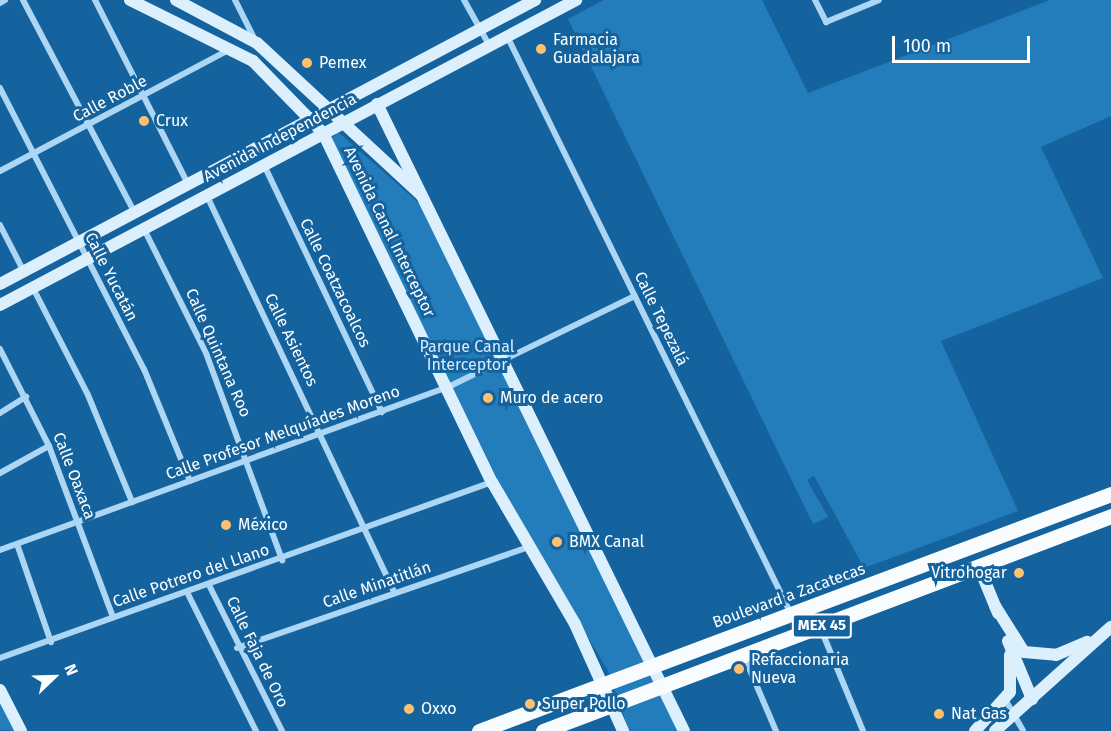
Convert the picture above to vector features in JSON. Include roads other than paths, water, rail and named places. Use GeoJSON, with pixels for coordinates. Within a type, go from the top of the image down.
{"type":"FeatureCollection","features":[{"type":"Feature","properties":{"kind":"main road","name":"Avenida Canal Interceptor"},"geometry":{"type":"LineString","coordinates":[[129,0],[232,48],[253,61],[323,133],[492,482],[526,548],[574,624],[623,731]]}},
{"type":"Feature","properties":{"kind":"main road","name":"Avenida Canal Interceptor"},"geometry":{"type":"LineString","coordinates":[[176,0],[257,43],[325,112],[426,200],[656,664],[684,731]]}},
{"type":"Feature","properties":{"kind":"main road","name":"Avenida Independencia"},"geometry":{"type":"LineString","coordinates":[[0,284],[535,0]]}},
{"type":"Feature","properties":{"kind":"main road","name":"Avenida Independencia"},"geometry":{"type":"LineString","coordinates":[[0,305],[576,0]]}},
{"type":"Feature","properties":{"kind":"main road"},"geometry":{"type":"LineString","coordinates":[[377,104],[426,200]]}},
{"type":"Feature","properties":{"kind":"main road","name":"Boulevard a Zacatecas"},"geometry":{"type":"LineString","coordinates":[[479,731],[1111,494]]}},
{"type":"Feature","properties":{"kind":"main road","name":"MEX 45"},"geometry":{"type":"LineString","coordinates":[[543,731],[1111,516]]}},
{"type":"Feature","properties":{"kind":"main road"},"geometry":{"type":"LineString","coordinates":[[994,538],[979,567],[1032,699]]}},
{"type":"Feature","properties":{"kind":"main road"},"geometry":{"type":"LineString","coordinates":[[995,606],[1016,646],[1035,656],[1068,652],[1109,629]]}},
{"type":"Feature","properties":{"kind":"main road"},"geometry":{"type":"LineString","coordinates":[[995,731],[1109,629]]}},
{"type":"Feature","properties":{"kind":"main road"},"geometry":{"type":"LineString","coordinates":[[975,731],[1006,701],[1011,667],[1005,633]]}},
{"type":"Feature","properties":{"kind":"main road"},"geometry":{"type":"LineString","coordinates":[[0,690],[21,731]]}},
{"type":"Feature","properties":{"kind":"street"},"geometry":{"type":"LineString","coordinates":[[0,3],[5,0]]}},
{"type":"Feature","properties":{"kind":"street"},"geometry":{"type":"LineString","coordinates":[[23,0],[135,213]]}},
{"type":"Feature","properties":{"kind":"street"},"geometry":{"type":"LineString","coordinates":[[95,0],[188,184]]}},
{"type":"Feature","properties":{"kind":"street"},"geometry":{"type":"LineString","coordinates":[[235,0],[257,43]]}},
{"type":"Feature","properties":{"kind":"street"},"geometry":{"type":"LineString","coordinates":[[464,0],[489,45]]}},
{"type":"Feature","properties":{"kind":"street"},"geometry":{"type":"LineString","coordinates":[[815,0],[826,21],[879,0]]}},
{"type":"Feature","properties":{"kind":"street","name":"Calle Tepezalá"},"geometry":{"type":"LineString","coordinates":[[507,36],[792,614]]}},
{"type":"Feature","properties":{"kind":"street","name":"Calle Roble"},"geometry":{"type":"LineString","coordinates":[[0,171],[232,48]]}},
{"type":"Feature","properties":{"kind":"street","name":"Calle Yucatán"},"geometry":{"type":"LineString","coordinates":[[0,88],[86,260],[144,369],[190,482]]}},
{"type":"Feature","properties":{"kind":"street","name":"Calle Coatzacoalcos"},"geometry":{"type":"LineString","coordinates":[[264,165],[382,412]]}},
{"type":"Feature","properties":{"kind":"street","name":"Calle Asientos"},"geometry":{"type":"LineString","coordinates":[[207,196],[395,593]]}},
{"type":"Feature","properties":{"kind":"street"},"geometry":{"type":"LineString","coordinates":[[0,225],[24,272]]}},
{"type":"Feature","properties":{"kind":"street","name":"Calle Quintana Roo"},"geometry":{"type":"LineString","coordinates":[[144,229],[206,353],[249,460],[282,560]]}},
{"type":"Feature","properties":{"kind":"street"},"geometry":{"type":"LineString","coordinates":[[33,287],[88,395],[132,502]]}},
{"type":"Feature","properties":{"kind":"street","name":"Calle Profesor Melquíades Moreno"},"geometry":{"type":"LineString","coordinates":[[0,550],[446,388],[506,361],[635,296]]}},
{"type":"Feature","properties":{"kind":"street","name":"Calle Oaxaca"},"geometry":{"type":"LineString","coordinates":[[0,349],[49,446],[113,617]]}},
{"type":"Feature","properties":{"kind":"street"},"geometry":{"type":"LineString","coordinates":[[0,413],[26,397]]}},
{"type":"Feature","properties":{"kind":"street"},"geometry":{"type":"LineString","coordinates":[[0,473],[49,446]]}},
{"type":"Feature","properties":{"kind":"street","name":"Calle Potrero del Llano"},"geometry":{"type":"LineString","coordinates":[[0,658],[282,560],[492,482]]}},
{"type":"Feature","properties":{"kind":"street"},"geometry":{"type":"LineString","coordinates":[[17,544],[51,642]]}},
{"type":"Feature","properties":{"kind":"street","name":"Calle Minatitlán"},"geometry":{"type":"LineString","coordinates":[[237,648],[526,548]]}},
{"type":"Feature","properties":{"kind":"street","name":"Calle Faja de Oro"},"geometry":{"type":"LineString","coordinates":[[209,585],[237,648],[282,731]]}},
{"type":"Feature","properties":{"kind":"street"},"geometry":{"type":"LineString","coordinates":[[187,592],[256,731]]}},
{"type":"Feature","properties":{"kind":"street"},"geometry":{"type":"LineString","coordinates":[[820,627],[863,731]]}},
{"type":"Feature","properties":{"kind":"street"},"geometry":{"type":"LineString","coordinates":[[744,655],[776,731]]}},
{"type":"Feature","properties":{"kind":"street"},"geometry":{"type":"LineString","coordinates":[[1006,701],[1023,731]]}},
{"type":"Feature","properties":{"kind":"place","name":"Farmacia Guadalajara"},"geometry":{"type":"Point","coordinates":[541,49]}},
{"type":"Feature","properties":{"kind":"place","name":"Pemex"},"geometry":{"type":"Point","coordinates":[307,63]}},
{"type":"Feature","properties":{"kind":"place","name":"Crux"},"geometry":{"type":"Point","coordinates":[144,121]}},
{"type":"Feature","properties":{"kind":"place","name":"Muro de acero"},"geometry":{"type":"Point","coordinates":[488,398]}},
{"type":"Feature","properties":{"kind":"place","name":"México"},"geometry":{"type":"Point","coordinates":[226,525]}},
{"type":"Feature","properties":{"kind":"place","name":"BMX Canal"},"geometry":{"type":"Point","coordinates":[557,542]}},
{"type":"Feature","properties":{"kind":"place","name":"Vitrohogar"},"geometry":{"type":"Point","coordinates":[1019,573]}},
{"type":"Feature","properties":{"kind":"place","name":"Refaccionaria Nueva"},"geometry":{"type":"Point","coordinates":[739,669]}},
{"type":"Feature","properties":{"kind":"place","name":"Super Pollo"},"geometry":{"type":"Point","coordinates":[530,704]}},
{"type":"Feature","properties":{"kind":"place","name":"Oxxo"},"geometry":{"type":"Point","coordinates":[409,709]}},
{"type":"Feature","properties":{"kind":"place","name":"Nat Gas"},"geometry":{"type":"Point","coordinates":[939,714]}},
{"type":"Feature","properties":{"kind":"park label","name":"Parque Canal Interceptor"},"geometry":{"type":"Point","coordinates":[467,356]}}]}
